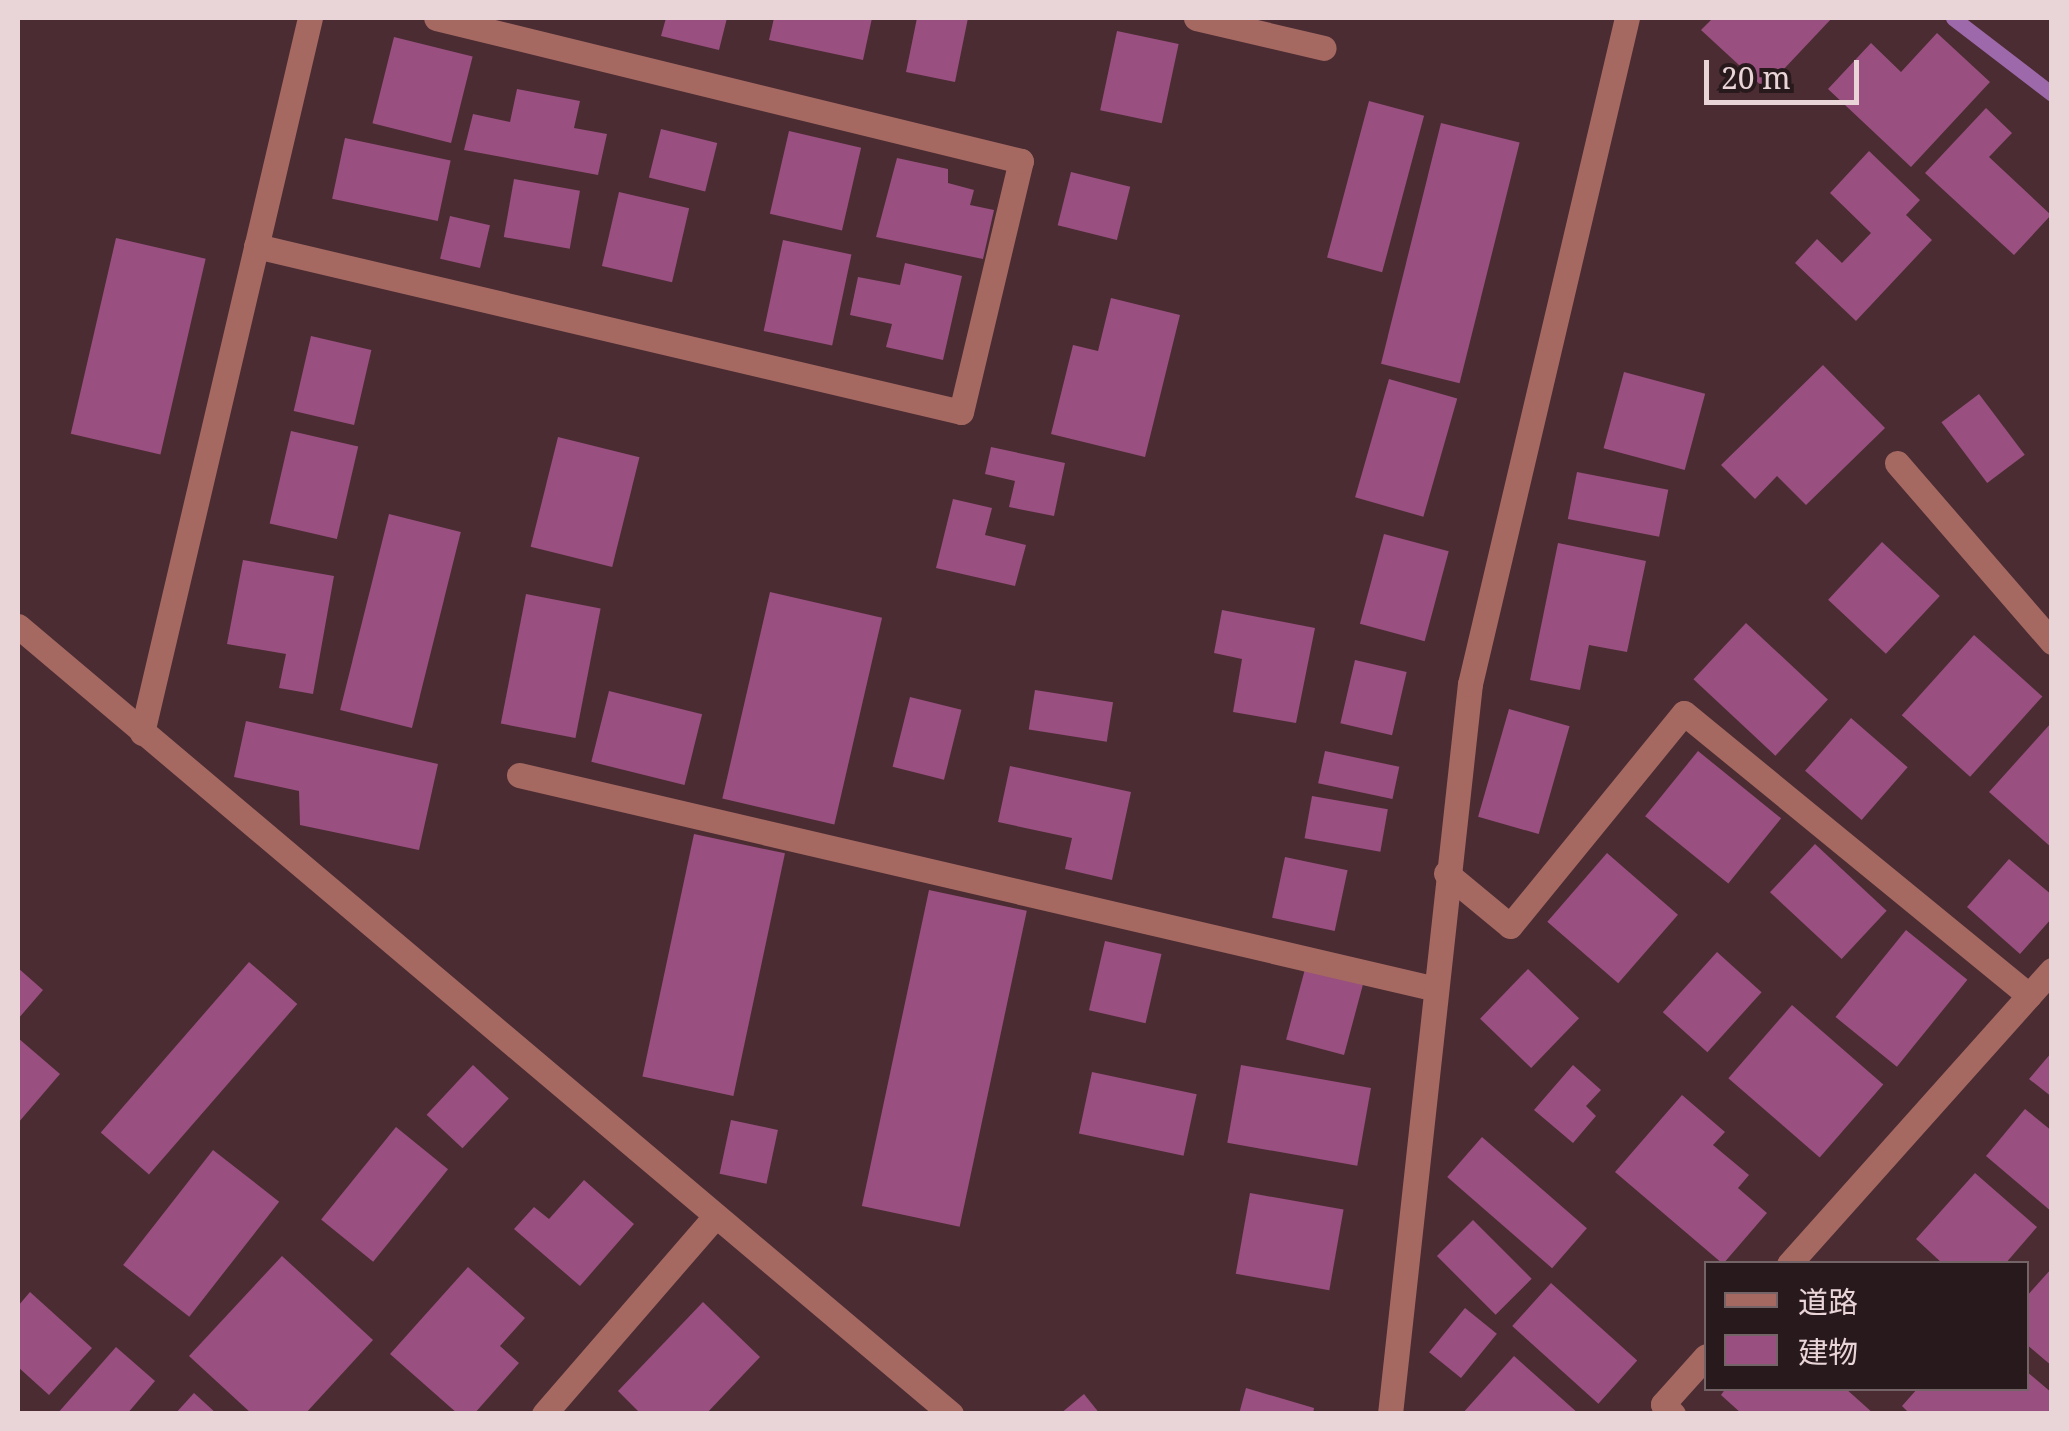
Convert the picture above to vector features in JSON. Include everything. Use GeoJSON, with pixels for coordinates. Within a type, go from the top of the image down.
{"type":"FeatureCollection","features":[{"type":"Feature","properties":{"kind":"street"},"geometry":{"type":"LineString","coordinates":[[142,733],[310,18]]}},
{"type":"Feature","properties":{"kind":"street"},"geometry":{"type":"LineString","coordinates":[[256,246],[961,412],[1021,161],[436,18]]}},
{"type":"Feature","properties":{"kind":"street"},"geometry":{"type":"LineString","coordinates":[[1196,18],[1324,48]]}},
{"type":"Feature","properties":{"kind":"street"},"geometry":{"type":"LineString","coordinates":[[1390,1414],[1432,988],[1470,684],[1627,18]]}},
{"type":"Feature","properties":{"kind":"street"},"geometry":{"type":"LineString","coordinates":[[1896,462],[2052,642]]}},
{"type":"Feature","properties":{"kind":"street"},"geometry":{"type":"LineString","coordinates":[[18,626],[714,1218],[952,1414]]}},
{"type":"Feature","properties":{"kind":"street"},"geometry":{"type":"LineString","coordinates":[[1446,872],[1510,926],[1684,713],[2029,995]]}},
{"type":"Feature","properties":{"kind":"street"},"geometry":{"type":"LineString","coordinates":[[519,774],[1432,988]]}},
{"type":"Feature","properties":{"kind":"street"},"geometry":{"type":"LineString","coordinates":[[1792,1261],[2052,970]]}},
{"type":"Feature","properties":{"kind":"street"},"geometry":{"type":"LineString","coordinates":[[544,1414],[714,1218]]}},
{"type":"Feature","properties":{"kind":"street"},"geometry":{"type":"LineString","coordinates":[[1673,1414],[1663,1404],[1704,1358]]}},
{"type":"Feature","properties":{"kind":"building"},"geometry":{"type":"Polygon","coordinates":[[[666,18],[727,18],[719,50],[661,36],[666,18]]]}},
{"type":"Feature","properties":{"kind":"building"},"geometry":{"type":"Polygon","coordinates":[[[774,18],[872,18],[863,60],[769,40],[774,18]]]}},
{"type":"Feature","properties":{"kind":"building"},"geometry":{"type":"Polygon","coordinates":[[[917,18],[968,18],[955,82],[906,72],[917,18]]]}},
{"type":"Feature","properties":{"kind":"building"},"geometry":{"type":"Polygon","coordinates":[[[1713,18],[1832,18],[1765,89],[1701,30],[1713,18]]]}},
{"type":"Feature","properties":{"kind":"building"},"geometry":{"type":"Polygon","coordinates":[[[1117,31],[1179,44],[1162,123],[1100,110],[1117,31]]]}},
{"type":"Feature","properties":{"kind":"building"},"geometry":{"type":"Polygon","coordinates":[[[1937,33],[1990,82],[1911,167],[1828,89],[1871,43],[1901,72],[1937,33]]]}},
{"type":"Feature","properties":{"kind":"building"},"geometry":{"type":"Polygon","coordinates":[[[394,37],[473,57],[451,143],[372,123],[394,37]]]}},
{"type":"Feature","properties":{"kind":"building"},"geometry":{"type":"Polygon","coordinates":[[[517,89],[580,101],[574,128],[607,134],[598,175],[464,150],[473,114],[510,122],[517,89]]]}},
{"type":"Feature","properties":{"kind":"building"},"geometry":{"type":"Polygon","coordinates":[[[1369,101],[1424,116],[1382,272],[1327,257],[1369,101]]]}},
{"type":"Feature","properties":{"kind":"building"},"geometry":{"type":"Polygon","coordinates":[[[1986,108],[2012,133],[1989,157],[2051,215],[2014,255],[1925,173],[1986,108]]]}},
{"type":"Feature","properties":{"kind":"building"},"geometry":{"type":"Polygon","coordinates":[[[1441,123],[1520,143],[1460,383],[1381,364],[1441,123]]]}},
{"type":"Feature","properties":{"kind":"building"},"geometry":{"type":"Polygon","coordinates":[[[661,129],[717,143],[705,192],[649,178],[661,129]]]}},
{"type":"Feature","properties":{"kind":"building"},"geometry":{"type":"Polygon","coordinates":[[[789,131],[861,148],[842,230],[770,214],[789,131]]]}},
{"type":"Feature","properties":{"kind":"building"},"geometry":{"type":"Polygon","coordinates":[[[345,138],[451,160],[438,221],[332,199],[345,138]]]}},
{"type":"Feature","properties":{"kind":"building"},"geometry":{"type":"Polygon","coordinates":[[[1869,151],[1920,200],[1906,215],[1932,240],[1856,321],[1795,263],[1817,239],[1842,263],[1871,233],[1830,193],[1869,151]]]}},
{"type":"Feature","properties":{"kind":"building"},"geometry":{"type":"Polygon","coordinates":[[[897,158],[948,169],[948,183],[974,190],[970,205],[994,210],[983,259],[876,237],[897,158]]]}},
{"type":"Feature","properties":{"kind":"building"},"geometry":{"type":"Polygon","coordinates":[[[1071,172],[1130,187],[1117,240],[1058,225],[1071,172]]]}},
{"type":"Feature","properties":{"kind":"building"},"geometry":{"type":"Polygon","coordinates":[[[514,179],[580,191],[570,249],[504,237],[514,179]]]}},
{"type":"Feature","properties":{"kind":"building"},"geometry":{"type":"Polygon","coordinates":[[[619,192],[689,208],[672,282],[602,266],[619,192]]]}},
{"type":"Feature","properties":{"kind":"building"},"geometry":{"type":"Polygon","coordinates":[[[450,216],[490,225],[480,268],[440,259],[450,216]]]}},
{"type":"Feature","properties":{"kind":"building"},"geometry":{"type":"Polygon","coordinates":[[[116,238],[206,259],[160,455],[71,434],[116,238]]]}},
{"type":"Feature","properties":{"kind":"building"},"geometry":{"type":"Polygon","coordinates":[[[783,240],[851,255],[832,346],[764,331],[783,240]]]}},
{"type":"Feature","properties":{"kind":"building"},"geometry":{"type":"Polygon","coordinates":[[[905,263],[962,276],[943,360],[886,347],[892,324],[850,315],[858,277],[900,285],[905,263]]]}},
{"type":"Feature","properties":{"kind":"building"},"geometry":{"type":"Polygon","coordinates":[[[1111,298],[1180,315],[1145,457],[1051,434],[1073,345],[1098,351],[1111,298]]]}},
{"type":"Feature","properties":{"kind":"building"},"geometry":{"type":"Polygon","coordinates":[[[311,336],[371,350],[354,425],[294,411],[311,336]]]}},
{"type":"Feature","properties":{"kind":"building"},"geometry":{"type":"Polygon","coordinates":[[[1823,365],[1885,428],[1806,505],[1777,476],[1755,499],[1721,465],[1823,365]]]}},
{"type":"Feature","properties":{"kind":"building"},"geometry":{"type":"Polygon","coordinates":[[[1624,372],[1705,394],[1685,470],[1604,448],[1624,372]]]}},
{"type":"Feature","properties":{"kind":"building"},"geometry":{"type":"Polygon","coordinates":[[[1389,379],[1457,399],[1423,517],[1355,497],[1389,379]]]}},
{"type":"Feature","properties":{"kind":"building"},"geometry":{"type":"Polygon","coordinates":[[[1979,394],[2025,455],[1987,483],[1941,422],[1979,394]]]}},
{"type":"Feature","properties":{"kind":"building"},"geometry":{"type":"Polygon","coordinates":[[[291,431],[358,447],[337,539],[270,524],[291,431]]]}},
{"type":"Feature","properties":{"kind":"building"},"geometry":{"type":"Polygon","coordinates":[[[558,437],[640,457],[612,567],[531,547],[558,437]]]}},
{"type":"Feature","properties":{"kind":"building"},"geometry":{"type":"Polygon","coordinates":[[[991,447],[1065,463],[1054,516],[1009,507],[1015,481],[985,474],[991,447]]]}},
{"type":"Feature","properties":{"kind":"building"},"geometry":{"type":"Polygon","coordinates":[[[1577,472],[1668,490],[1659,537],[1568,519],[1577,472]]]}},
{"type":"Feature","properties":{"kind":"building"},"geometry":{"type":"Polygon","coordinates":[[[953,499],[992,508],[985,535],[1026,545],[1015,586],[936,568],[953,499]]]}},
{"type":"Feature","properties":{"kind":"building"},"geometry":{"type":"Polygon","coordinates":[[[389,514],[461,532],[412,728],[340,710],[389,514]]]}},
{"type":"Feature","properties":{"kind":"building"},"geometry":{"type":"Polygon","coordinates":[[[1384,534],[1449,551],[1425,641],[1360,624],[1384,534]]]}},
{"type":"Feature","properties":{"kind":"building"},"geometry":{"type":"Polygon","coordinates":[[[1882,542],[1940,596],[1886,654],[1828,600],[1882,542]]]}},
{"type":"Feature","properties":{"kind":"building"},"geometry":{"type":"Polygon","coordinates":[[[1558,543],[1646,561],[1627,652],[1589,645],[1580,690],[1530,680],[1558,543]]]}},
{"type":"Feature","properties":{"kind":"building"},"geometry":{"type":"Polygon","coordinates":[[[243,560],[334,576],[313,694],[279,688],[286,654],[227,644],[243,560]]]}},
{"type":"Feature","properties":{"kind":"building"},"geometry":{"type":"Polygon","coordinates":[[[770,592],[882,618],[834,824],[722,799],[770,592]]]}},
{"type":"Feature","properties":{"kind":"building"},"geometry":{"type":"Polygon","coordinates":[[[526,594],[601,609],[575,738],[501,724],[526,594]]]}},
{"type":"Feature","properties":{"kind":"building"},"geometry":{"type":"Polygon","coordinates":[[[1222,610],[1315,628],[1296,723],[1233,712],[1242,659],[1214,653],[1222,610]]]}},
{"type":"Feature","properties":{"kind":"building"},"geometry":{"type":"Polygon","coordinates":[[[1746,623],[1828,699],[1775,756],[1693,679],[1746,623]]]}},
{"type":"Feature","properties":{"kind":"building"},"geometry":{"type":"Polygon","coordinates":[[[1974,635],[2042,697],[1970,777],[1902,715],[1974,635]]]}},
{"type":"Feature","properties":{"kind":"building"},"geometry":{"type":"Polygon","coordinates":[[[1355,660],[1407,672],[1392,735],[1340,723],[1355,660]]]}},
{"type":"Feature","properties":{"kind":"building"},"geometry":{"type":"Polygon","coordinates":[[[1035,690],[1113,702],[1107,742],[1029,730],[1035,690]]]}},
{"type":"Feature","properties":{"kind":"building"},"geometry":{"type":"Polygon","coordinates":[[[609,691],[702,714],[684,785],[591,762],[609,691]]]}},
{"type":"Feature","properties":{"kind":"building"},"geometry":{"type":"Polygon","coordinates":[[[910,697],[961,710],[944,780],[893,767],[910,697]]]}},
{"type":"Feature","properties":{"kind":"building"},"geometry":{"type":"Polygon","coordinates":[[[1509,709],[1570,726],[1539,834],[1478,817],[1509,709]]]}},
{"type":"Feature","properties":{"kind":"building"},"geometry":{"type":"Polygon","coordinates":[[[1851,718],[1908,767],[1862,820],[1805,771],[1851,718]]]}},
{"type":"Feature","properties":{"kind":"building"},"geometry":{"type":"Polygon","coordinates":[[[246,721],[438,764],[419,850],[300,825],[299,791],[234,777],[246,721]]]}},
{"type":"Feature","properties":{"kind":"building"},"geometry":{"type":"Polygon","coordinates":[[[2052,722],[2052,848],[1989,792],[2052,722]]]}},
{"type":"Feature","properties":{"kind":"building"},"geometry":{"type":"Polygon","coordinates":[[[1325,751],[1399,767],[1392,799],[1318,783],[1325,751]]]}},
{"type":"Feature","properties":{"kind":"building"},"geometry":{"type":"Polygon","coordinates":[[[1698,751],[1781,818],[1728,884],[1645,816],[1698,751]]]}},
{"type":"Feature","properties":{"kind":"building"},"geometry":{"type":"Polygon","coordinates":[[[1010,766],[1131,792],[1112,880],[1065,869],[1072,838],[998,822],[1010,766]]]}},
{"type":"Feature","properties":{"kind":"building"},"geometry":{"type":"Polygon","coordinates":[[[1312,796],[1388,809],[1380,852],[1305,838],[1312,796]]]}},
{"type":"Feature","properties":{"kind":"building"},"geometry":{"type":"Polygon","coordinates":[[[694,834],[785,853],[733,1096],[642,1077],[694,834]]]}},
{"type":"Feature","properties":{"kind":"building"},"geometry":{"type":"Polygon","coordinates":[[[1815,844],[1887,911],[1842,959],[1770,892],[1815,844]]]}},
{"type":"Feature","properties":{"kind":"building"},"geometry":{"type":"Polygon","coordinates":[[[1607,853],[1678,915],[1618,983],[1547,922],[1607,853]]]}},
{"type":"Feature","properties":{"kind":"building"},"geometry":{"type":"Polygon","coordinates":[[[1285,857],[1348,870],[1335,931],[1272,918],[1285,857]]]}},
{"type":"Feature","properties":{"kind":"building"},"geometry":{"type":"Polygon","coordinates":[[[2009,859],[2052,895],[2052,918],[2020,954],[1967,907],[2009,859]]]}},
{"type":"Feature","properties":{"kind":"building"},"geometry":{"type":"Polygon","coordinates":[[[929,890],[1027,911],[960,1227],[862,1206],[929,890]]]}},
{"type":"Feature","properties":{"kind":"building"},"geometry":{"type":"Polygon","coordinates":[[[1906,930],[1967,980],[1897,1067],[1836,1017],[1906,930]]]}},
{"type":"Feature","properties":{"kind":"building"},"geometry":{"type":"Polygon","coordinates":[[[1105,941],[1162,954],[1146,1023],[1089,1010],[1105,941]]]}},
{"type":"Feature","properties":{"kind":"building"},"geometry":{"type":"Polygon","coordinates":[[[1717,952],[1762,992],[1707,1052],[1663,1012],[1717,952]]]}},
{"type":"Feature","properties":{"kind":"building"},"geometry":{"type":"Polygon","coordinates":[[[249,962],[297,1004],[149,1175],[101,1133],[249,962]]]}},
{"type":"Feature","properties":{"kind":"building"},"geometry":{"type":"Polygon","coordinates":[[[18,968],[43,990],[18,1019],[18,968]]]}},
{"type":"Feature","properties":{"kind":"building"},"geometry":{"type":"Polygon","coordinates":[[[1305,969],[1363,985],[1344,1055],[1286,1040],[1305,969]]]}},
{"type":"Feature","properties":{"kind":"building"},"geometry":{"type":"Polygon","coordinates":[[[1528,969],[1579,1018],[1531,1068],[1480,1019],[1528,969]]]}},
{"type":"Feature","properties":{"kind":"building"},"geometry":{"type":"Polygon","coordinates":[[[1792,1005],[1883,1084],[1820,1158],[1728,1078],[1792,1005]]]}},
{"type":"Feature","properties":{"kind":"building"},"geometry":{"type":"Polygon","coordinates":[[[18,1038],[60,1074],[18,1123],[18,1038]]]}},
{"type":"Feature","properties":{"kind":"building"},"geometry":{"type":"Polygon","coordinates":[[[2052,1052],[2052,1097],[2029,1079],[2052,1052]]]}},
{"type":"Feature","properties":{"kind":"building"},"geometry":{"type":"Polygon","coordinates":[[[473,1065],[509,1098],[462,1148],[427,1115],[473,1065]]]}},
{"type":"Feature","properties":{"kind":"building"},"geometry":{"type":"Polygon","coordinates":[[[1241,1065],[1371,1088],[1357,1166],[1227,1143],[1241,1065]]]}},
{"type":"Feature","properties":{"kind":"building"},"geometry":{"type":"Polygon","coordinates":[[[1573,1065],[1601,1090],[1586,1106],[1596,1116],[1573,1143],[1534,1110],[1573,1065]]]}},
{"type":"Feature","properties":{"kind":"building"},"geometry":{"type":"Polygon","coordinates":[[[1092,1072],[1197,1094],[1184,1156],[1079,1134],[1092,1072]]]}},
{"type":"Feature","properties":{"kind":"building"},"geometry":{"type":"Polygon","coordinates":[[[1682,1095],[1725,1132],[1713,1145],[1749,1175],[1738,1188],[1767,1213],[1726,1261],[1719,1261],[1615,1172],[1682,1095]]]}},
{"type":"Feature","properties":{"kind":"building"},"geometry":{"type":"Polygon","coordinates":[[[2025,1109],[2052,1131],[2052,1212],[1986,1156],[2025,1109]]]}},
{"type":"Feature","properties":{"kind":"building"},"geometry":{"type":"Polygon","coordinates":[[[731,1120],[778,1130],[767,1184],[720,1174],[731,1120]]]}},
{"type":"Feature","properties":{"kind":"building"},"geometry":{"type":"Polygon","coordinates":[[[396,1127],[448,1169],[373,1262],[321,1219],[396,1127]]]}},
{"type":"Feature","properties":{"kind":"building"},"geometry":{"type":"Polygon","coordinates":[[[1482,1137],[1587,1228],[1552,1268],[1447,1177],[1482,1137]]]}},
{"type":"Feature","properties":{"kind":"building"},"geometry":{"type":"Polygon","coordinates":[[[213,1150],[279,1202],[189,1317],[123,1265],[213,1150]]]}},
{"type":"Feature","properties":{"kind":"building"},"geometry":{"type":"Polygon","coordinates":[[[1975,1173],[2037,1227],[2008,1261],[1940,1261],[1916,1239],[1975,1173]]]}},
{"type":"Feature","properties":{"kind":"building"},"geometry":{"type":"Polygon","coordinates":[[[584,1180],[634,1224],[580,1286],[514,1229],[534,1207],[549,1219],[584,1180]]]}},
{"type":"Feature","properties":{"kind":"building"},"geometry":{"type":"Polygon","coordinates":[[[1250,1193],[1344,1209],[1329,1290],[1236,1274],[1250,1193]]]}},
{"type":"Feature","properties":{"kind":"building"},"geometry":{"type":"Polygon","coordinates":[[[1473,1220],[1532,1279],[1496,1315],[1437,1256],[1473,1220]]]}},
{"type":"Feature","properties":{"kind":"building"},"geometry":{"type":"Polygon","coordinates":[[[282,1256],[373,1340],[305,1414],[252,1414],[189,1356],[282,1256]]]}},
{"type":"Feature","properties":{"kind":"building"},"geometry":{"type":"Polygon","coordinates":[[[468,1267],[525,1318],[500,1346],[519,1363],[474,1414],[458,1414],[390,1354],[468,1267]]]}},
{"type":"Feature","properties":{"kind":"building"},"geometry":{"type":"Polygon","coordinates":[[[2052,1268],[2052,1366],[2029,1347],[2029,1294],[2052,1268]]]}},
{"type":"Feature","properties":{"kind":"building"},"geometry":{"type":"Polygon","coordinates":[[[1551,1283],[1637,1361],[1598,1404],[1512,1326],[1551,1283]]]}},
{"type":"Feature","properties":{"kind":"building"},"geometry":{"type":"Polygon","coordinates":[[[30,1292],[92,1348],[49,1395],[18,1367],[18,1306],[30,1292]]]}},
{"type":"Feature","properties":{"kind":"building"},"geometry":{"type":"Polygon","coordinates":[[[703,1302],[760,1357],[706,1414],[641,1414],[618,1391],[703,1302]]]}},
{"type":"Feature","properties":{"kind":"building"},"geometry":{"type":"Polygon","coordinates":[[[1465,1308],[1497,1334],[1461,1378],[1429,1352],[1465,1308]]]}},
{"type":"Feature","properties":{"kind":"building"},"geometry":{"type":"Polygon","coordinates":[[[116,1347],[155,1381],[127,1414],[57,1414],[116,1347]]]}},
{"type":"Feature","properties":{"kind":"building"},"geometry":{"type":"Polygon","coordinates":[[[1514,1356],[1579,1414],[1462,1414],[1514,1356]]]}},
{"type":"Feature","properties":{"kind":"building"},"geometry":{"type":"Polygon","coordinates":[[[2029,1374],[2052,1393],[2052,1414],[1910,1414],[1902,1406],[1915,1391],[2029,1391],[2029,1374]]]}},
{"type":"Feature","properties":{"kind":"building"},"geometry":{"type":"Polygon","coordinates":[[[1246,1388],[1314,1408],[1313,1414],[1239,1414],[1246,1388]]]}},
{"type":"Feature","properties":{"kind":"building"},"geometry":{"type":"Polygon","coordinates":[[[1724,1391],[1848,1391],[1874,1414],[1742,1414],[1721,1395],[1724,1391]]]}},
{"type":"Feature","properties":{"kind":"building"},"geometry":{"type":"Polygon","coordinates":[[[194,1393],[217,1414],[175,1414],[194,1393]]]}},
{"type":"Feature","properties":{"kind":"building"},"geometry":{"type":"Polygon","coordinates":[[[1084,1394],[1100,1414],[1060,1414],[1084,1394]]]}},
{"type":"Feature","properties":{"kind":"waterway"},"geometry":{"type":"LineString","coordinates":[[1953,18],[2052,94]]}}]}
